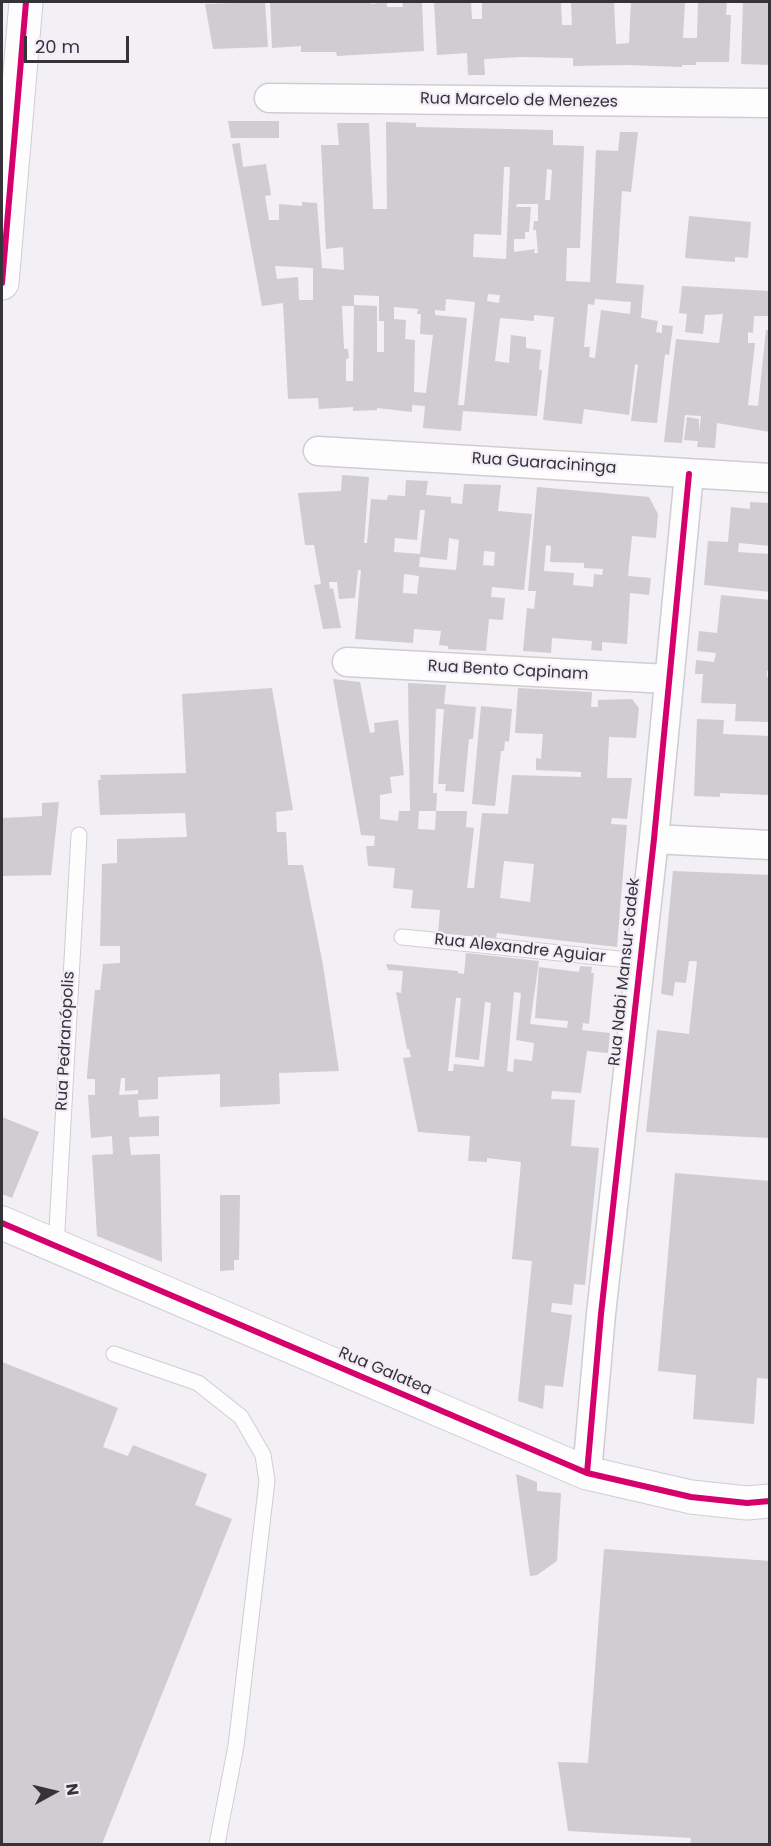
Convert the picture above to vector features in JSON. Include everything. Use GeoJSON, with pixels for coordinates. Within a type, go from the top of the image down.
{"type":"FeatureCollection","features":[{"type":"Feature","properties":{"kind":"street"},"geometry":{"type":"LineString","coordinates":[[2,283],[26,2]]}},
{"type":"Feature","properties":{"kind":"street","name":"Rua Marcelo de Menezes"},"geometry":{"type":"LineString","coordinates":[[269,98],[770,103]]}},
{"type":"Feature","properties":{"kind":"street","name":"Rua Guaracininga"},"geometry":{"type":"LineString","coordinates":[[318,451],[770,478]]}},
{"type":"Feature","properties":{"kind":"street","name":"Rua Nabi Mansur Sadek"},"geometry":{"type":"LineString","coordinates":[[587,1473],[601,1314],[654,839],[688,474]]}},
{"type":"Feature","properties":{"kind":"street","name":"Rua Bento Capinam"},"geometry":{"type":"LineString","coordinates":[[347,662],[668,679]]}},
{"type":"Feature","properties":{"kind":"street"},"geometry":{"type":"LineString","coordinates":[[654,839],[770,845]]}},
{"type":"Feature","properties":{"kind":"street","name":"Rua Galatea"},"geometry":{"type":"LineString","coordinates":[[2,1223],[587,1473],[691,1497],[747,1503],[770,1501]]}},
{"type":"Feature","properties":{"kind":"lane","name":"Rua Pedranópolis"},"geometry":{"type":"LineString","coordinates":[[56,1248],[79,835]]}},
{"type":"Feature","properties":{"kind":"lane","name":"Rua Alexandre Aguiar"},"geometry":{"type":"LineString","coordinates":[[402,937],[639,961]]}},
{"type":"Feature","properties":{"kind":"lane"},"geometry":{"type":"LineString","coordinates":[[114,1354],[198,1383],[242,1417],[263,1455],[267,1481],[239,1723],[217,1845]]}},
{"type":"Feature","properties":{"kind":"building"},"geometry":{"type":"Polygon","coordinates":[[[265,2],[268,47],[213,49],[205,4],[265,2]]]}},
{"type":"Feature","properties":{"kind":"building"},"geometry":{"type":"Polygon","coordinates":[[[270,2],[371,2],[371,4],[387,2],[387,7],[403,7],[402,2],[422,2],[424,51],[337,56],[336,52],[301,52],[301,46],[272,48],[270,2]]]}},
{"type":"Feature","properties":{"kind":"building"},"geometry":{"type":"Polygon","coordinates":[[[434,2],[471,2],[472,19],[482,19],[482,2],[561,2],[562,25],[572,25],[571,3],[614,2],[616,44],[629,43],[631,2],[685,2],[683,38],[697,38],[698,2],[727,2],[726,15],[731,15],[729,62],[696,62],[696,65],[682,65],[682,67],[573,66],[573,58],[521,57],[484,59],[485,75],[468,75],[467,53],[437,55],[434,2]]]}},
{"type":"Feature","properties":{"kind":"building"},"geometry":{"type":"Polygon","coordinates":[[[743,2],[770,2],[770,65],[741,64],[743,2]]]}},
{"type":"Feature","properties":{"kind":"building"},"geometry":{"type":"Polygon","coordinates":[[[228,121],[279,121],[279,138],[231,138],[228,121]]]}},
{"type":"Feature","properties":{"kind":"building"},"geometry":{"type":"Polygon","coordinates":[[[386,122],[416,123],[416,127],[553,130],[553,145],[584,146],[580,248],[567,248],[566,281],[590,282],[596,150],[618,151],[620,132],[638,132],[631,192],[622,191],[616,283],[644,285],[641,318],[658,321],[656,332],[662,333],[662,325],[673,326],[669,355],[665,354],[657,423],[631,421],[638,365],[635,364],[629,415],[584,409],[582,424],[543,420],[554,317],[534,315],[534,321],[500,318],[495,361],[509,363],[511,335],[526,337],[526,348],[541,350],[539,370],[542,370],[537,416],[463,411],[461,431],[423,428],[425,406],[412,405],[412,412],[377,408],[377,410],[353,411],[353,407],[319,409],[318,398],[288,399],[283,303],[262,306],[232,144],[240,143],[243,167],[266,164],[271,195],[265,196],[269,220],[279,220],[279,204],[302,206],[302,202],[317,203],[322,268],[344,270],[343,247],[326,249],[321,145],[339,145],[337,123],[369,123],[373,209],[387,209],[386,122]],[[504,167],[501,235],[474,234],[473,257],[506,259],[510,167],[504,167]],[[547,169],[545,200],[550,200],[552,170],[547,169]],[[517,204],[516,207],[531,207],[529,232],[525,232],[525,239],[514,239],[514,252],[535,249],[534,253],[538,253],[536,230],[533,230],[534,221],[538,221],[538,204],[517,204]],[[275,266],[277,279],[298,277],[299,300],[313,300],[313,268],[275,266]],[[488,294],[487,301],[499,303],[500,295],[488,294]],[[354,295],[354,305],[377,306],[377,352],[384,352],[384,321],[379,321],[379,296],[354,295]],[[446,299],[445,311],[435,310],[435,315],[467,318],[458,405],[464,405],[475,302],[446,299]],[[595,299],[594,305],[588,304],[584,347],[590,347],[589,357],[595,358],[601,310],[630,314],[631,302],[595,299]],[[342,306],[344,349],[348,349],[346,381],[353,381],[354,306],[342,306]],[[394,307],[394,319],[406,320],[405,339],[415,340],[414,392],[426,393],[433,335],[420,334],[421,314],[417,314],[418,309],[394,307]]]}},
{"type":"Feature","properties":{"kind":"building"},"geometry":{"type":"Polygon","coordinates":[[[689,216],[751,222],[748,258],[735,257],[735,262],[685,258],[689,216]]]}},
{"type":"Feature","properties":{"kind":"building"},"geometry":{"type":"Polygon","coordinates":[[[682,286],[770,291],[768,316],[754,316],[753,333],[748,332],[748,343],[755,343],[748,405],[758,406],[766,330],[770,330],[770,432],[717,423],[715,448],[697,447],[698,441],[684,440],[687,417],[699,419],[699,433],[701,416],[685,415],[682,443],[664,442],[676,339],[719,343],[723,314],[705,315],[703,334],[685,332],[687,314],[679,313],[682,286]]]}},
{"type":"Feature","properties":{"kind":"building"},"geometry":{"type":"Polygon","coordinates":[[[342,475],[369,477],[364,543],[367,543],[371,499],[387,500],[388,495],[405,496],[406,480],[428,481],[426,495],[451,497],[451,503],[462,504],[464,484],[501,485],[498,511],[532,514],[524,590],[492,587],[491,597],[505,598],[503,620],[489,619],[486,651],[448,649],[448,646],[439,645],[441,631],[414,629],[413,643],[355,639],[361,570],[358,570],[355,598],[339,599],[337,582],[329,582],[330,589],[333,588],[341,628],[323,629],[314,585],[321,584],[314,545],[305,545],[298,493],[341,491],[342,475]],[[420,510],[417,540],[395,538],[394,552],[420,554],[425,510],[420,510]],[[449,538],[447,560],[420,557],[419,567],[456,570],[459,540],[449,538]],[[484,551],[483,565],[494,566],[495,552],[484,551]],[[404,574],[403,593],[417,594],[419,576],[404,574]]]}},
{"type":"Feature","properties":{"kind":"building"},"geometry":{"type":"Polygon","coordinates":[[[537,487],[649,497],[658,514],[656,538],[632,536],[628,576],[651,578],[649,595],[630,593],[627,644],[602,642],[602,651],[591,650],[592,641],[552,638],[551,653],[523,651],[527,608],[534,609],[536,591],[528,591],[537,487]],[[546,545],[544,571],[574,573],[573,585],[593,587],[594,574],[602,575],[603,569],[584,568],[584,563],[550,562],[551,546],[546,545]]]}},
{"type":"Feature","properties":{"kind":"building"},"geometry":{"type":"Polygon","coordinates":[[[750,502],[770,503],[770,546],[739,543],[738,552],[770,554],[770,592],[704,585],[708,541],[728,542],[731,507],[750,509],[750,502]]]}},
{"type":"Feature","properties":{"kind":"building"},"geometry":{"type":"Polygon","coordinates":[[[721,595],[770,600],[770,671],[767,671],[767,677],[770,677],[770,722],[735,721],[736,704],[701,703],[703,674],[695,674],[696,660],[714,662],[716,653],[697,651],[699,631],[717,633],[721,595]]]}},
{"type":"Feature","properties":{"kind":"building"},"geometry":{"type":"Polygon","coordinates":[[[333,679],[360,682],[370,733],[375,732],[374,723],[398,720],[404,775],[390,777],[392,793],[380,795],[380,819],[398,821],[399,811],[410,811],[408,683],[446,685],[444,704],[476,707],[473,739],[469,739],[464,792],[445,791],[446,784],[438,784],[444,709],[436,709],[433,793],[437,793],[436,811],[467,811],[466,827],[474,828],[467,888],[474,888],[482,813],[508,814],[512,775],[581,777],[581,772],[536,770],[536,758],[541,759],[543,734],[515,733],[518,688],[592,692],[591,707],[598,707],[598,700],[632,699],[639,708],[636,738],[609,737],[607,778],[632,778],[627,819],[612,818],[611,824],[627,825],[617,947],[497,933],[496,938],[438,933],[440,910],[411,908],[413,890],[393,888],[395,868],[368,866],[366,846],[374,846],[375,836],[361,835],[333,679]],[[419,811],[418,829],[435,830],[436,811],[419,811]],[[504,861],[500,898],[530,902],[534,864],[504,861]]]}},
{"type":"Feature","properties":{"kind":"building"},"geometry":{"type":"Polygon","coordinates":[[[272,688],[293,810],[276,812],[277,832],[286,832],[288,865],[303,865],[323,965],[339,1071],[279,1073],[280,1104],[220,1107],[220,1074],[158,1077],[158,1099],[138,1100],[139,1117],[159,1116],[159,1136],[129,1137],[131,1155],[160,1154],[162,1262],[97,1236],[92,1155],[113,1154],[112,1136],[91,1138],[88,1095],[95,1095],[95,1079],[87,1079],[87,1075],[95,990],[100,990],[103,964],[120,963],[120,946],[100,946],[102,864],[117,863],[117,839],[187,837],[185,813],[100,815],[98,780],[101,780],[100,775],[186,773],[182,694],[272,688]],[[121,1078],[119,1095],[138,1094],[138,1090],[125,1091],[125,1078],[121,1078]]]}},
{"type":"Feature","properties":{"kind":"building"},"geometry":{"type":"Polygon","coordinates":[[[481,706],[512,709],[509,742],[505,741],[504,751],[501,751],[495,806],[472,804],[481,706]]]}},
{"type":"Feature","properties":{"kind":"building"},"geometry":{"type":"Polygon","coordinates":[[[697,719],[724,720],[723,734],[770,736],[770,795],[720,793],[720,797],[694,796],[697,719]]]}},
{"type":"Feature","properties":{"kind":"building"},"geometry":{"type":"Polygon","coordinates":[[[59,802],[51,875],[2,876],[2,818],[42,816],[42,803],[59,802]]]}},
{"type":"Feature","properties":{"kind":"building"},"geometry":{"type":"Polygon","coordinates":[[[673,871],[770,875],[770,1138],[646,1132],[657,1030],[689,1034],[697,961],[689,961],[686,983],[675,982],[673,996],[661,994],[673,871]]]}},
{"type":"Feature","properties":{"kind":"building"},"geometry":{"type":"Polygon","coordinates":[[[466,953],[539,961],[530,1024],[567,1028],[568,1021],[535,1018],[539,967],[579,972],[580,966],[592,967],[591,973],[594,973],[589,1024],[583,1023],[582,1030],[610,1033],[608,1053],[587,1051],[581,1093],[552,1091],[551,1099],[575,1100],[571,1146],[599,1148],[585,1285],[574,1284],[572,1305],[552,1303],[551,1312],[572,1315],[563,1387],[545,1385],[543,1409],[518,1401],[532,1261],[512,1259],[521,1162],[487,1158],[487,1162],[468,1161],[470,1136],[418,1132],[403,1058],[411,1057],[407,1049],[396,992],[401,993],[403,971],[388,970],[386,964],[458,971],[464,974],[466,953]],[[514,992],[507,1071],[513,1072],[514,1059],[532,1061],[534,1043],[516,1040],[521,993],[514,992]],[[456,998],[448,1071],[453,1071],[454,1064],[484,1067],[491,1003],[485,1002],[479,1060],[455,1057],[461,998],[456,998]]]}},
{"type":"Feature","properties":{"kind":"building"},"geometry":{"type":"Polygon","coordinates":[[[2,1117],[39,1132],[12,1198],[2,1194],[2,1117]]]}},
{"type":"Feature","properties":{"kind":"building"},"geometry":{"type":"Polygon","coordinates":[[[675,1173],[770,1181],[770,1379],[757,1378],[754,1424],[693,1419],[696,1375],[658,1371],[675,1173]]]}},
{"type":"Feature","properties":{"kind":"building"},"geometry":{"type":"Polygon","coordinates":[[[220,1195],[240,1195],[239,1260],[234,1260],[234,1270],[220,1271],[220,1195]]]}},
{"type":"Feature","properties":{"kind":"building"},"geometry":{"type":"Polygon","coordinates":[[[2,1362],[118,1408],[103,1447],[128,1456],[133,1445],[207,1474],[195,1505],[232,1519],[102,1844],[2,1844],[2,1362]]]}},
{"type":"Feature","properties":{"kind":"building"},"geometry":{"type":"Polygon","coordinates":[[[516,1474],[537,1482],[537,1491],[561,1493],[557,1561],[537,1575],[530,1576],[516,1474]]]}},
{"type":"Feature","properties":{"kind":"building"},"geometry":{"type":"Polygon","coordinates":[[[604,1549],[770,1561],[770,1844],[690,1844],[691,1838],[568,1831],[558,1762],[588,1763],[604,1549]]]}},
{"type":"Feature","properties":{"kind":"cycle path"},"geometry":{"type":"LineString","coordinates":[[2,283],[26,2]]}},
{"type":"Feature","properties":{"kind":"cycle path"},"geometry":{"type":"LineString","coordinates":[[587,1473],[601,1314],[654,839],[689,474]]}},
{"type":"Feature","properties":{"kind":"cycle path"},"geometry":{"type":"LineString","coordinates":[[2,1223],[587,1473],[691,1497],[747,1503],[770,1501]]}}]}
